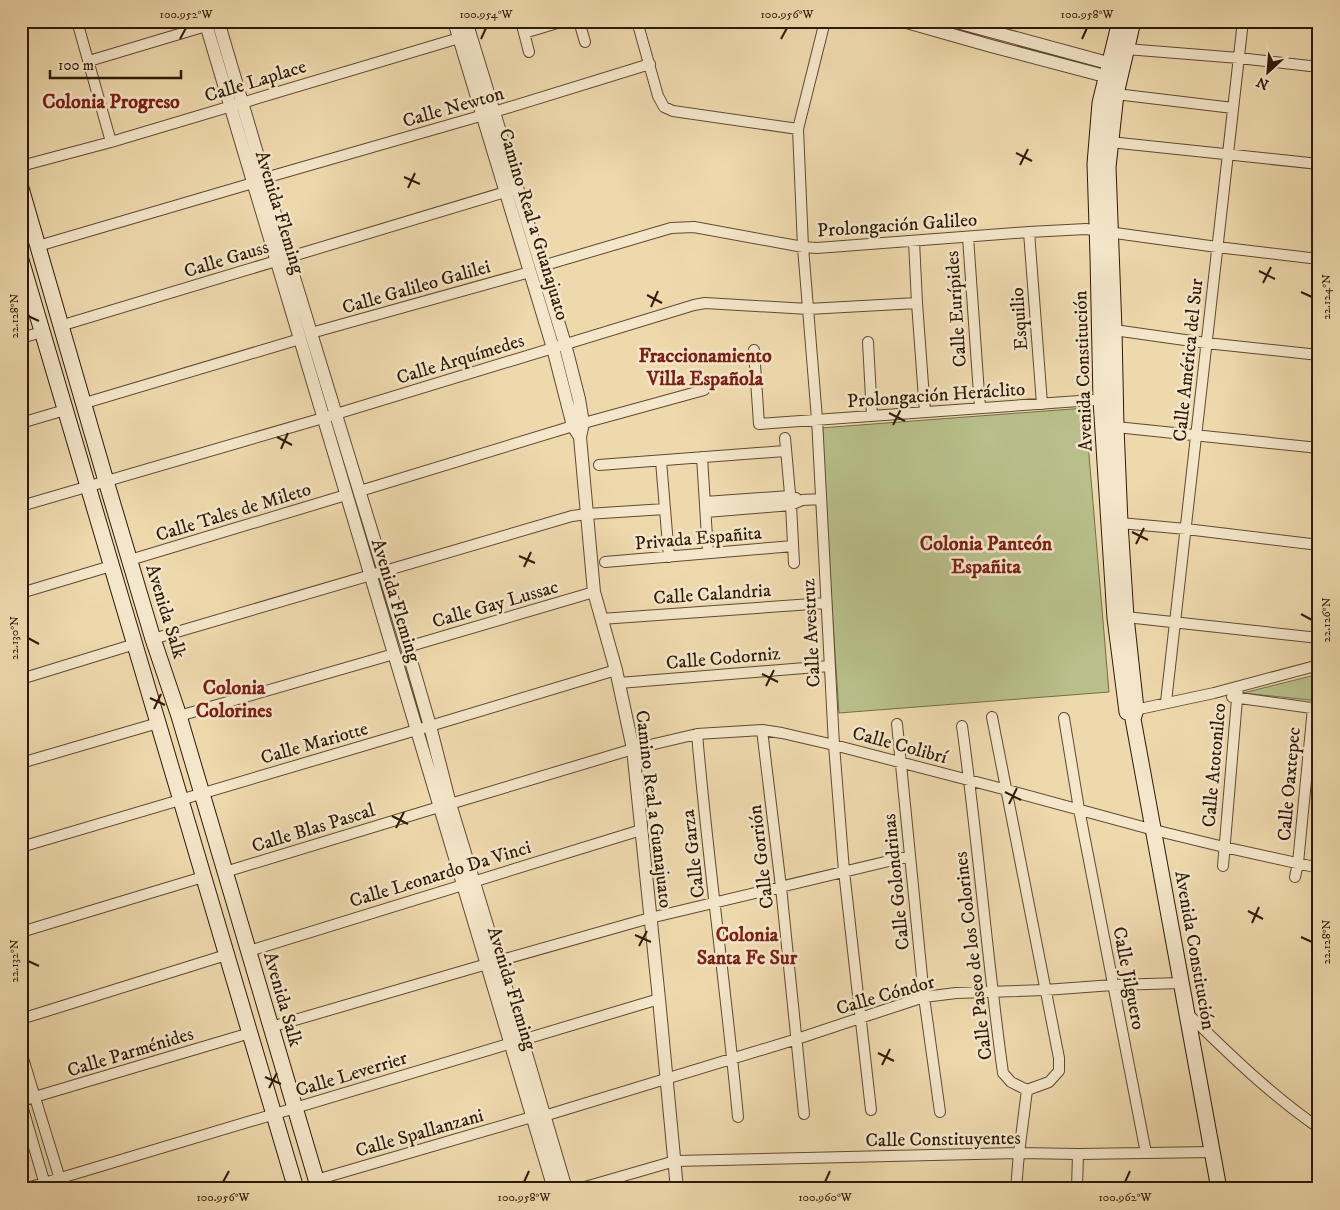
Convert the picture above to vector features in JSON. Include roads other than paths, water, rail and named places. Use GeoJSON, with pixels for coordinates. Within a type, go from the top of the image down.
{"type":"FeatureCollection","features":[{"type":"Feature","properties":{"kind":"main road","name":"Avenida Constitución"},"geometry":{"type":"LineString","coordinates":[[1120,21],[1114,76],[1104,232],[1115,618],[1219,1189]]}},
{"type":"Feature","properties":{"kind":"main road","name":"Avenida Constitución"},"geometry":{"type":"LineString","coordinates":[[1132,21],[1126,49],[1100,103],[1095,164],[1114,330],[1108,399],[1116,427],[1132,713]]}},
{"type":"Feature","properties":{"kind":"main road","name":"Avenida Salk"},"geometry":{"type":"LineString","coordinates":[[21,188],[106,481],[179,716],[318,1185]]}},
{"type":"Feature","properties":{"kind":"main road"},"geometry":{"type":"LineString","coordinates":[[21,260],[296,1189]]}},
{"type":"Feature","properties":{"kind":"street"},"geometry":{"type":"LineString","coordinates":[[76,21],[111,142]]}},
{"type":"Feature","properties":{"kind":"street","name":"Camino Real a Guanajuato"},"geometry":{"type":"LineString","coordinates":[[454,21],[465,36],[511,190],[530,272],[579,398],[579,429],[594,592],[616,670],[633,749],[660,999],[677,1189]]}},
{"type":"Feature","properties":{"kind":"street","name":"Camino Real a Guanajuato"},"geometry":{"type":"LineString","coordinates":[[465,36],[466,21]]}},
{"type":"Feature","properties":{"kind":"street"},"geometry":{"type":"LineString","coordinates":[[521,21],[529,52]]}},
{"type":"Feature","properties":{"kind":"street"},"geometry":{"type":"LineString","coordinates":[[524,33],[564,21]]}},
{"type":"Feature","properties":{"kind":"street"},"geometry":{"type":"LineString","coordinates":[[579,21],[586,42]]}},
{"type":"Feature","properties":{"kind":"street"},"geometry":{"type":"LineString","coordinates":[[637,21],[658,96],[664,106],[673,111],[798,129]]}},
{"type":"Feature","properties":{"kind":"street","name":"Calle Avestruz"},"geometry":{"type":"LineString","coordinates":[[825,21],[798,129],[803,247],[817,420],[834,745],[844,872],[871,1110]]}},
{"type":"Feature","properties":{"kind":"street"},"geometry":{"type":"LineString","coordinates":[[953,21],[1114,76]]}},
{"type":"Feature","properties":{"kind":"street","name":"Calle América del Sur"},"geometry":{"type":"LineString","coordinates":[[1166,702],[1243,21]]}},
{"type":"Feature","properties":{"kind":"street"},"geometry":{"type":"LineString","coordinates":[[89,61],[214,22]]}},
{"type":"Feature","properties":{"kind":"street","name":"Avenida Fleming"},"geometry":{"type":"LineString","coordinates":[[214,22],[236,104],[305,336],[323,418],[417,730],[445,805],[538,1117],[554,1189]]}},
{"type":"Feature","properties":{"kind":"street"},"geometry":{"type":"LineString","coordinates":[[908,22],[1233,108]]}},
{"type":"Feature","properties":{"kind":"street","name":"Calle Laplace"},"geometry":{"type":"LineString","coordinates":[[21,166],[111,142],[465,36]]}},
{"type":"Feature","properties":{"kind":"street"},"geometry":{"type":"LineString","coordinates":[[1126,49],[1319,67]]}},
{"type":"Feature","properties":{"kind":"street","name":"Calle Newton"},"geometry":{"type":"LineString","coordinates":[[38,246],[488,114],[650,64]]}},
{"type":"Feature","properties":{"kind":"street"},"geometry":{"type":"LineString","coordinates":[[1110,142],[1319,164]]}},
{"type":"Feature","properties":{"kind":"street","name":"Camino Real a Guanajuato"},"geometry":{"type":"LineString","coordinates":[[511,190],[542,266],[559,346]]}},
{"type":"Feature","properties":{"kind":"street","name":"Calle Gauss"},"geometry":{"type":"LineString","coordinates":[[60,326],[511,190]]}},
{"type":"Feature","properties":{"kind":"street","name":"Prolongación Galileo"},"geometry":{"type":"LineString","coordinates":[[542,266],[671,228],[694,227],[817,248],[1086,229],[1217,247],[1319,258]]}},
{"type":"Feature","properties":{"kind":"street","name":"Esquilio"},"geometry":{"type":"LineString","coordinates":[[1029,232],[1042,404]]}},
{"type":"Feature","properties":{"kind":"street","name":"Calle Eurípides"},"geometry":{"type":"LineString","coordinates":[[968,237],[980,408]]}},
{"type":"Feature","properties":{"kind":"street"},"geometry":{"type":"LineString","coordinates":[[914,241],[925,412]]}},
{"type":"Feature","properties":{"kind":"street","name":"Calle Galileo Galilei"},"geometry":{"type":"LineString","coordinates":[[84,403],[305,336],[530,272]]}},
{"type":"Feature","properties":{"kind":"street","name":"Calle Arquímedes"},"geometry":{"type":"LineString","coordinates":[[21,506],[323,418],[694,305],[705,303],[808,309],[917,302]]}},
{"type":"Feature","properties":{"kind":"street"},"geometry":{"type":"LineString","coordinates":[[1114,330],[1319,355]]}},
{"type":"Feature","properties":{"kind":"street"},"geometry":{"type":"LineString","coordinates":[[21,338],[42,332]]}},
{"type":"Feature","properties":{"kind":"street","name":"Avenida Fleming"},"geometry":{"type":"LineString","coordinates":[[305,336],[336,414],[407,647],[430,726],[445,805]]}},
{"type":"Feature","properties":{"kind":"street"},"geometry":{"type":"LineString","coordinates":[[868,342],[872,416]]}},
{"type":"Feature","properties":{"kind":"street","name":"Prolongación Heráclito"},"geometry":{"type":"LineString","coordinates":[[754,350],[759,424],[1108,399]]}},
{"type":"Feature","properties":{"kind":"street"},"geometry":{"type":"LineString","coordinates":[[360,491],[579,429],[704,390]]}},
{"type":"Feature","properties":{"kind":"street"},"geometry":{"type":"LineString","coordinates":[[21,423],[65,410]]}},
{"type":"Feature","properties":{"kind":"street"},"geometry":{"type":"LineString","coordinates":[[1116,427],[1319,448]]}},
{"type":"Feature","properties":{"kind":"street"},"geometry":{"type":"LineString","coordinates":[[785,438],[791,500],[794,563]]}},
{"type":"Feature","properties":{"kind":"street"},"geometry":{"type":"LineString","coordinates":[[599,465],[786,451]]}},
{"type":"Feature","properties":{"kind":"street"},"geometry":{"type":"LineString","coordinates":[[702,457],[708,553]]}},
{"type":"Feature","properties":{"kind":"street"},"geometry":{"type":"LineString","coordinates":[[662,461],[669,556]]}},
{"type":"Feature","properties":{"kind":"street","name":"Calle Tales de Mileto"},"geometry":{"type":"LineString","coordinates":[[130,560],[346,495]]}},
{"type":"Feature","properties":{"kind":"street"},"geometry":{"type":"LineString","coordinates":[[705,507],[821,499]]}},
{"type":"Feature","properties":{"kind":"street"},"geometry":{"type":"LineString","coordinates":[[154,639],[572,516],[665,509]]}},
{"type":"Feature","properties":{"kind":"street"},"geometry":{"type":"LineString","coordinates":[[1120,523],[1319,545]]}},
{"type":"Feature","properties":{"kind":"street","name":"Privada Españita"},"geometry":{"type":"LineString","coordinates":[[605,562],[793,546]]}},
{"type":"Feature","properties":{"kind":"street"},"geometry":{"type":"LineString","coordinates":[[21,593],[112,566]]}},
{"type":"Feature","properties":{"kind":"street","name":"Calle Gay Lussac"},"geometry":{"type":"LineString","coordinates":[[407,647],[594,592]]}},
{"type":"Feature","properties":{"kind":"street","name":"Calle Calandria"},"geometry":{"type":"LineString","coordinates":[[601,619],[826,603]]}},
{"type":"Feature","properties":{"kind":"street"},"geometry":{"type":"LineString","coordinates":[[1126,617],[1319,638]]}},
{"type":"Feature","properties":{"kind":"street"},"geometry":{"type":"LineString","coordinates":[[21,679],[135,644]]}},
{"type":"Feature","properties":{"kind":"street"},"geometry":{"type":"LineString","coordinates":[[179,716],[394,654]]}},
{"type":"Feature","properties":{"kind":"street"},"geometry":{"type":"LineString","coordinates":[[1132,713],[1166,702],[1214,693],[1319,665]]}},
{"type":"Feature","properties":{"kind":"street","name":"Calle Codorniz"},"geometry":{"type":"LineString","coordinates":[[619,683],[829,666]]}},
{"type":"Feature","properties":{"kind":"street","name":"Calle Mariotte"},"geometry":{"type":"LineString","coordinates":[[21,847],[616,670]]}},
{"type":"Feature","properties":{"kind":"street","name":"Calle Atotonilco"},"geometry":{"type":"LineString","coordinates":[[1223,866],[1238,687]]}},
{"type":"Feature","properties":{"kind":"street"},"geometry":{"type":"LineString","coordinates":[[1214,693],[1237,698],[1316,708]]}},
{"type":"Feature","properties":{"kind":"street","name":"Calle Oaxtepec"},"geometry":{"type":"LineString","coordinates":[[1295,878],[1316,708]]}},
{"type":"Feature","properties":{"kind":"street"},"geometry":{"type":"LineString","coordinates":[[992,717],[1059,1058],[1059,1071],[1050,1082],[1027,1090],[1018,1153],[1016,1189]]}},
{"type":"Feature","properties":{"kind":"street","name":"Calle Jilguero"},"geometry":{"type":"LineString","coordinates":[[1064,718],[1079,809],[1146,1153]]}},
{"type":"Feature","properties":{"kind":"street"},"geometry":{"type":"LineString","coordinates":[[21,763],[158,723]]}},
{"type":"Feature","properties":{"kind":"street","name":"Calle Golondrinas"},"geometry":{"type":"LineString","coordinates":[[897,724],[924,997],[940,1112]]}},
{"type":"Feature","properties":{"kind":"street","name":"Calle Paseo de los Colorines"},"geometry":{"type":"LineString","coordinates":[[962,726],[970,780],[992,992],[1003,1073],[1011,1082],[1027,1090]]}},
{"type":"Feature","properties":{"kind":"street","name":"Calle Colibrí"},"geometry":{"type":"LineString","coordinates":[[633,749],[697,734],[762,730],[782,733],[970,780],[1154,830],[1319,868]]}},
{"type":"Feature","properties":{"kind":"street","name":"Calle Gorrión"},"geometry":{"type":"LineString","coordinates":[[762,730],[781,887],[804,1114]]}},
{"type":"Feature","properties":{"kind":"street","name":"Calle Garza"},"geometry":{"type":"LineString","coordinates":[[697,734],[702,795],[738,1117]]}},
{"type":"Feature","properties":{"kind":"street","name":"Calle Blas Pascal"},"geometry":{"type":"LineString","coordinates":[[225,872],[633,749]]}},
{"type":"Feature","properties":{"kind":"street","name":"Calle Leonardo Da Vinci"},"geometry":{"type":"LineString","coordinates":[[249,951],[641,830]]}},
{"type":"Feature","properties":{"kind":"street"},"geometry":{"type":"LineString","coordinates":[[271,1027],[650,918],[910,856]]}},
{"type":"Feature","properties":{"kind":"street"},"geometry":{"type":"LineString","coordinates":[[21,932],[204,877]]}},
{"type":"Feature","properties":{"kind":"street"},"geometry":{"type":"LineString","coordinates":[[21,1019],[226,955]]}},
{"type":"Feature","properties":{"kind":"street","name":"Calle Cóndor"},"geometry":{"type":"LineString","coordinates":[[666,1079],[797,1040],[924,997],[956,993],[1182,983]]}},
{"type":"Feature","properties":{"kind":"street","name":"Calle Leverrier"},"geometry":{"type":"LineString","coordinates":[[24,1189],[61,1184],[274,1114],[660,999]]}},
{"type":"Feature","properties":{"kind":"street"},"geometry":{"type":"LineString","coordinates":[[1187,1013],[1282,1101],[1319,1128]]}},
{"type":"Feature","properties":{"kind":"street","name":"Calle Parménides"},"geometry":{"type":"LineString","coordinates":[[21,1102],[250,1033]]}},
{"type":"Feature","properties":{"kind":"street"},"geometry":{"type":"LineString","coordinates":[[21,1052],[61,1184]]}},
{"type":"Feature","properties":{"kind":"street","name":"Calle Spallanzani"},"geometry":{"type":"LineString","coordinates":[[318,1185],[666,1079]]}},
{"type":"Feature","properties":{"kind":"street"},"geometry":{"type":"LineString","coordinates":[[21,1102],[46,1186]]}},
{"type":"Feature","properties":{"kind":"street","name":"Avenida Fleming"},"geometry":{"type":"LineString","coordinates":[[538,1117],[566,1189]]}},
{"type":"Feature","properties":{"kind":"street","name":"Calle Constituyentes"},"geometry":{"type":"LineString","coordinates":[[578,1189],[675,1161],[1018,1153],[1212,1152]]}},
{"type":"Feature","properties":{"kind":"street"},"geometry":{"type":"LineString","coordinates":[[1077,1189],[1078,1154]]}},
{"type":"Feature","properties":{"kind":"district","name":"Colonia Progreso"},"geometry":{"type":"Point","coordinates":[111,101]}},
{"type":"Feature","properties":{"kind":"district","name":"Fraccionamiento Villa Española"},"geometry":{"type":"Point","coordinates":[705,366]}},
{"type":"Feature","properties":{"kind":"district","name":"Colonia Panteón Españita"},"geometry":{"type":"Point","coordinates":[986,554]}},
{"type":"Feature","properties":{"kind":"district","name":"Colonia Colorines"},"geometry":{"type":"Point","coordinates":[234,698]}},
{"type":"Feature","properties":{"kind":"district","name":"Colonia Santa Fe Sur"},"geometry":{"type":"Point","coordinates":[747,946]}}]}
